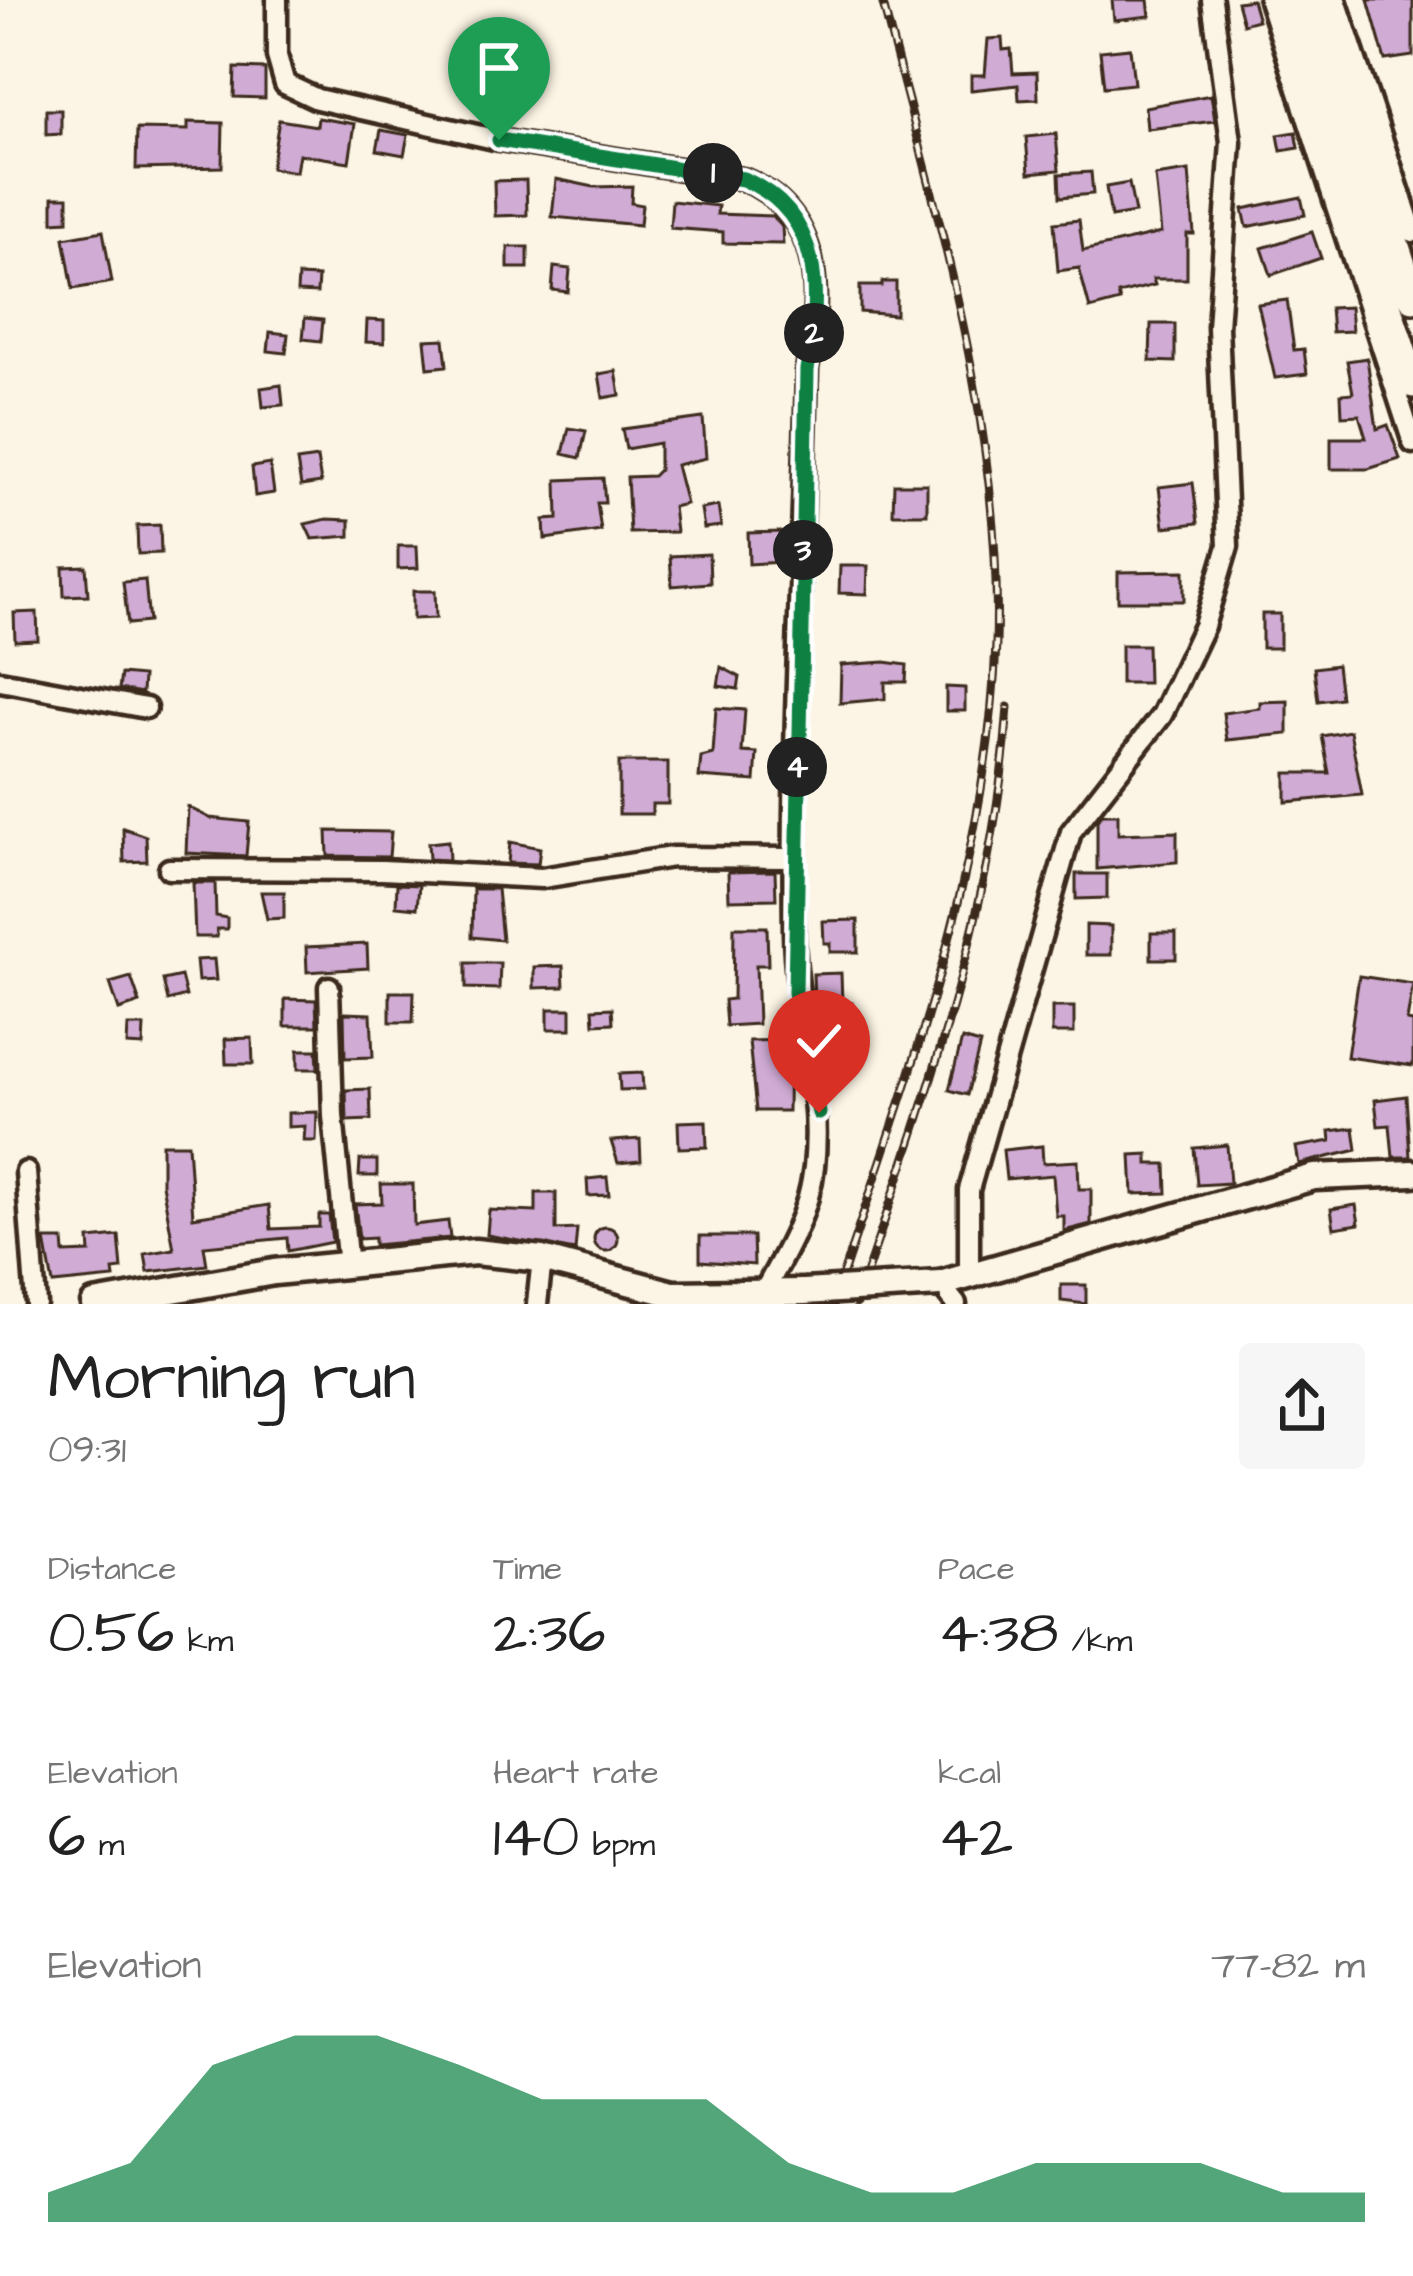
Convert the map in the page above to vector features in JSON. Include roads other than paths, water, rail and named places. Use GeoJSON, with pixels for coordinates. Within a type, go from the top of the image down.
{"type":"FeatureCollection","features":[{"type":"Feature","properties":{"kind":"highway"},"geometry":{"type":"LineString","coordinates":[[1286,0],[1413,384]]}},
{"type":"Feature","properties":{"kind":"highway"},"geometry":{"type":"LineString","coordinates":[[1314,0],[1413,298]]}},
{"type":"Feature","properties":{"kind":"main road"},"geometry":{"type":"LineString","coordinates":[[94,1304],[274,1272],[475,1252],[542,1259],[673,1294],[948,1294],[969,1275],[1314,1177],[1413,1172]]}},
{"type":"Feature","properties":{"kind":"street"},"geometry":{"type":"LineString","coordinates":[[277,0],[277,56],[285,84],[317,99],[499,140],[743,179],[769,190],[800,224],[816,265],[816,325],[807,370],[794,858],[795,992],[819,1113],[814,1174],[792,1243],[763,1293]]}},
{"type":"Feature","properties":{"kind":"street"},"geometry":{"type":"LineString","coordinates":[[969,1275],[969,1190],[1071,832],[1162,715],[1204,626],[1228,546],[1218,327],[1231,142],[1211,0]]}},
{"type":"Feature","properties":{"kind":"street"},"geometry":{"type":"LineString","coordinates":[[1268,0],[1413,442]]}},
{"type":"Feature","properties":{"kind":"street"},"geometry":{"type":"LineString","coordinates":[[1336,0],[1413,232]]}},
{"type":"Feature","properties":{"kind":"street"},"geometry":{"type":"LineString","coordinates":[[0,681],[146,708]]}},
{"type":"Feature","properties":{"kind":"street"},"geometry":{"type":"LineString","coordinates":[[169,869],[382,870],[542,878],[672,857],[794,858]]}},
{"type":"Feature","properties":{"kind":"street"},"geometry":{"type":"LineString","coordinates":[[329,987],[333,1116],[348,1266]]}},
{"type":"Feature","properties":{"kind":"street"},"geometry":{"type":"LineString","coordinates":[[26,1172],[36,1304]]}},
{"type":"Feature","properties":{"kind":"street"},"geometry":{"type":"LineString","coordinates":[[537,1304],[542,1259]]}},
{"type":"Feature","properties":{"kind":"railway"},"geometry":{"type":"LineString","coordinates":[[833,1304],[914,1061],[960,896],[990,729],[996,643],[989,479],[977,399],[943,238],[882,0]]}},
{"type":"Feature","properties":{"kind":"railway"},"geometry":{"type":"LineString","coordinates":[[856,1304],[929,1084],[971,936],[988,861],[1008,707]]}}]}
